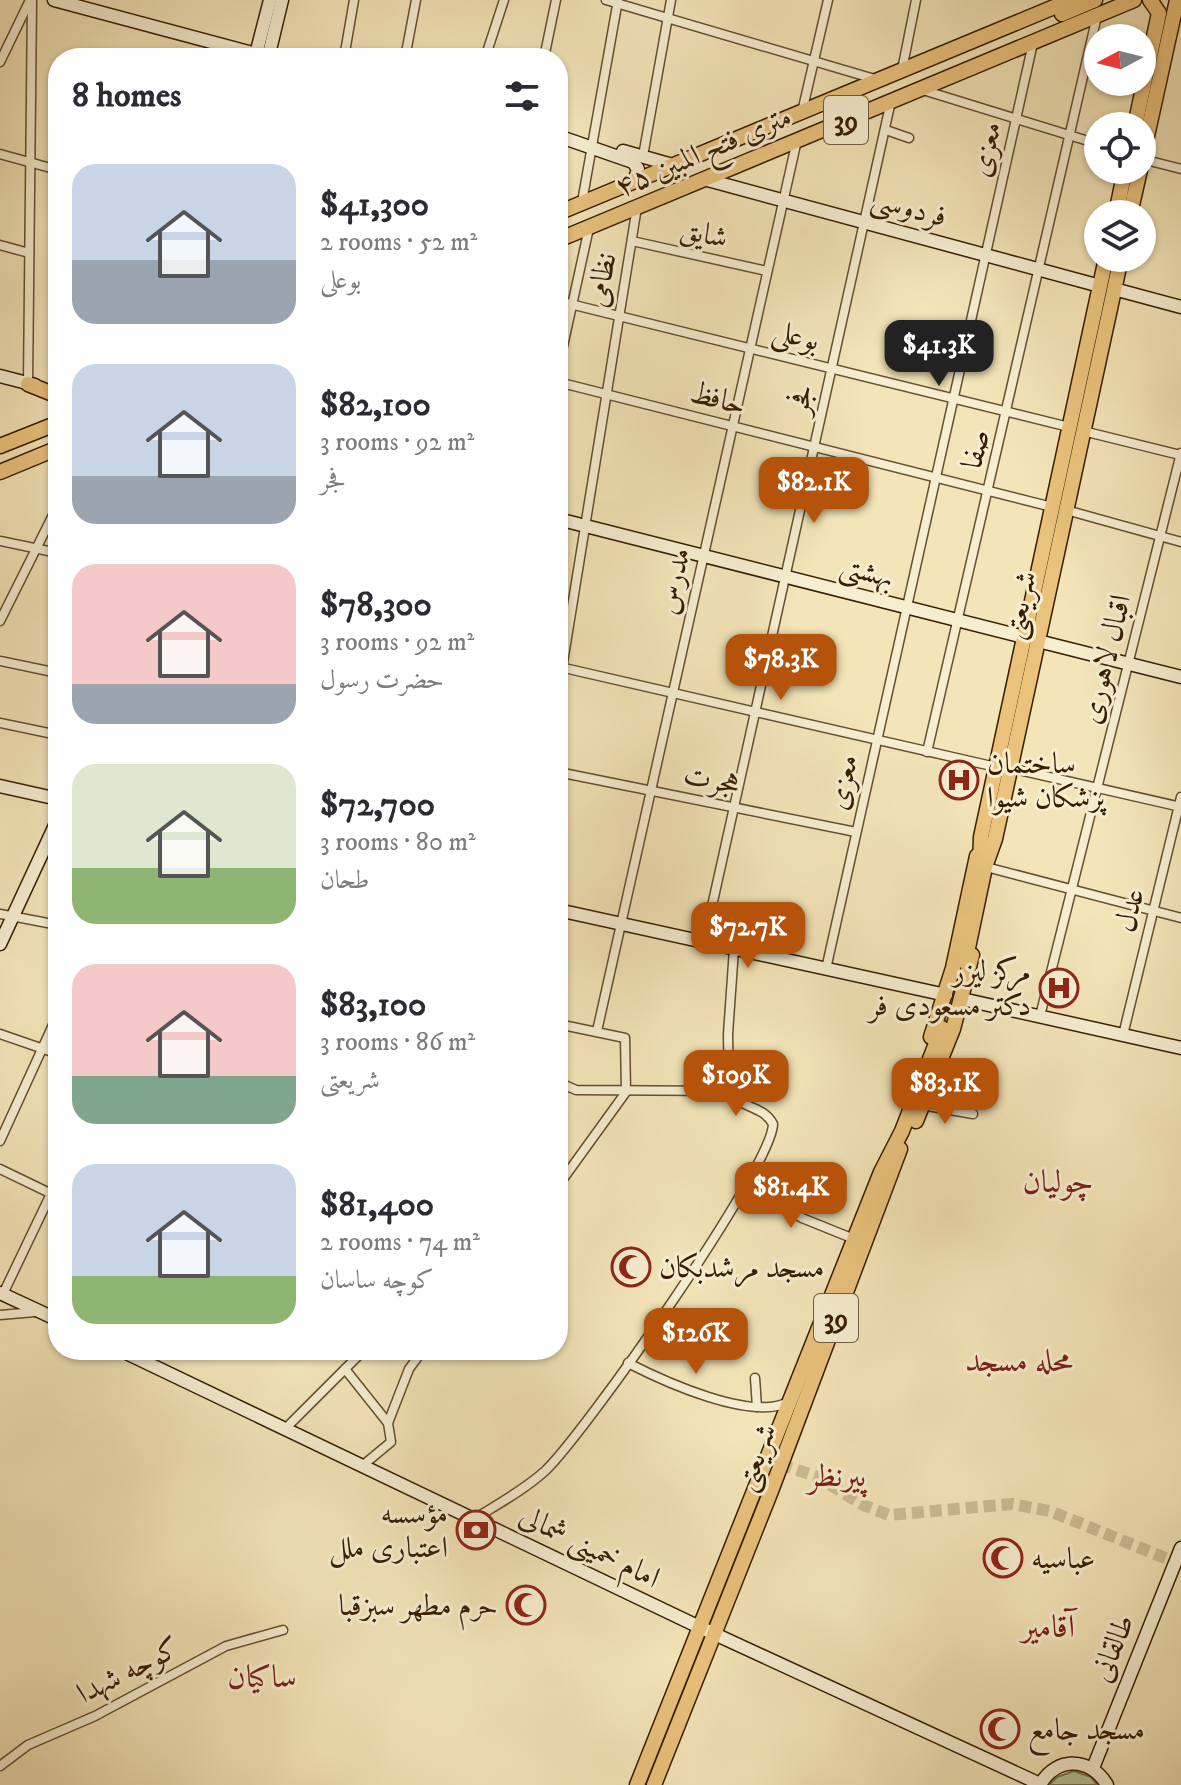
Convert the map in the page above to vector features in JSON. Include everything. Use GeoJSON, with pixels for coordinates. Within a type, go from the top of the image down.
{"type":"FeatureCollection","features":[{"type":"Feature","properties":{"kind":"main road"},"geometry":{"type":"LineString","coordinates":[[54,0],[227,48]]}},
{"type":"Feature","properties":{"kind":"main road"},"geometry":{"type":"LineString","coordinates":[[261,48],[270,0]]}},
{"type":"Feature","properties":{"kind":"main road"},"geometry":{"type":"LineString","coordinates":[[263,48],[282,0]]}},
{"type":"Feature","properties":{"kind":"main road","name":"۴۵ متری فتح المبین"},"geometry":{"type":"LineString","coordinates":[[568,208],[959,48],[1046,6],[1071,0]]}},
{"type":"Feature","properties":{"kind":"main road","name":"۴۵ متری فتح المبین"},"geometry":{"type":"LineString","coordinates":[[568,236],[1033,42],[1103,6],[1134,0]]}},
{"type":"Feature","properties":{"kind":"main road"},"geometry":{"type":"LineString","coordinates":[[1138,112],[1161,9],[1177,0]]}},
{"type":"Feature","properties":{"kind":"main road","name":"39"},"geometry":{"type":"LineString","coordinates":[[959,48],[996,41],[1103,6]]}},
{"type":"Feature","properties":{"kind":"main road","name":"39"},"geometry":{"type":"LineString","coordinates":[[968,69],[998,49],[1103,6]]}},
{"type":"Feature","properties":{"kind":"main road"},"geometry":{"type":"LineString","coordinates":[[1148,112],[1161,9]]}},
{"type":"Feature","properties":{"kind":"main road"},"geometry":{"type":"LineString","coordinates":[[821,104],[823,120],[829,127]]}},
{"type":"Feature","properties":{"kind":"main road"},"geometry":{"type":"LineString","coordinates":[[568,139],[676,166]]}},
{"type":"Feature","properties":{"kind":"main road"},"geometry":{"type":"LineString","coordinates":[[592,145],[637,165],[634,182]]}},
{"type":"Feature","properties":{"kind":"main road","name":"فردوسی"},"geometry":{"type":"LineString","coordinates":[[704,179],[1181,307]]}},
{"type":"Feature","properties":{"kind":"main road","name":"شریعتی"},"geometry":{"type":"LineString","coordinates":[[1106,272],[1107,287]]}},
{"type":"Feature","properties":{"kind":"main road","name":"شریعتی"},"geometry":{"type":"LineString","coordinates":[[962,963],[980,865],[1107,287],[1114,272]]}},
{"type":"Feature","properties":{"kind":"main road"},"geometry":{"type":"LineString","coordinates":[[0,376],[48,392]]}},
{"type":"Feature","properties":{"kind":"main road"},"geometry":{"type":"LineString","coordinates":[[28,384],[48,387]]}},
{"type":"Feature","properties":{"kind":"main road"},"geometry":{"type":"LineString","coordinates":[[0,446],[48,425]]}},
{"type":"Feature","properties":{"kind":"main road"},"geometry":{"type":"LineString","coordinates":[[0,472],[48,452]]}},
{"type":"Feature","properties":{"kind":"main road","name":"بهشتی"},"geometry":{"type":"LineString","coordinates":[[568,522],[1181,677]]}},
{"type":"Feature","properties":{"kind":"main road"},"geometry":{"type":"LineString","coordinates":[[0,786],[48,797]]}},
{"type":"Feature","properties":{"kind":"main road"},"geometry":{"type":"LineString","coordinates":[[0,944],[6,915],[48,837]]}},
{"type":"Feature","properties":{"kind":"main road"},"geometry":{"type":"LineString","coordinates":[[886,1174],[922,1105],[944,1027],[946,995],[962,963],[990,868],[988,838]]}},
{"type":"Feature","properties":{"kind":"main road"},"geometry":{"type":"LineString","coordinates":[[568,912],[1181,1048]]}},
{"type":"Feature","properties":{"kind":"main road"},"geometry":{"type":"LineString","coordinates":[[886,1174],[944,1027],[962,999],[962,963]]}},
{"type":"Feature","properties":{"kind":"main road","name":"شریعتی"},"geometry":{"type":"LineString","coordinates":[[646,1782],[715,1634],[790,1401],[854,1239],[886,1174]]}},
{"type":"Feature","properties":{"kind":"main road","name":"شریعتی"},"geometry":{"type":"LineString","coordinates":[[646,1782],[698,1626],[774,1458],[886,1174]]}},
{"type":"Feature","properties":{"kind":"main road"},"geometry":{"type":"LineString","coordinates":[[2,1293],[48,1315]]}},
{"type":"Feature","properties":{"kind":"main road","name":"امام خمینی شمالی"},"geometry":{"type":"LineString","coordinates":[[141,1360],[698,1626],[1040,1784]]}},
{"type":"Feature","properties":{"kind":"main road","name":"39"},"geometry":{"type":"LineString","coordinates":[[721,1594],[774,1458]]}},
{"type":"Feature","properties":{"kind":"main road","name":"طالقانی"},"geometry":{"type":"LineString","coordinates":[[1089,1766],[1181,1548]]}},
{"type":"Feature","properties":{"kind":"main road"},"geometry":{"type":"LineString","coordinates":[[646,1782],[660,1755],[694,1662]]}},
{"type":"Feature","properties":{"kind":"main road"},"geometry":{"type":"LineString","coordinates":[[1040,1784],[1061,1765],[1089,1766],[1107,1785]]}},
{"type":"Feature","properties":{"kind":"street"},"geometry":{"type":"LineString","coordinates":[[0,62],[31,0]]}},
{"type":"Feature","properties":{"kind":"street"},"geometry":{"type":"LineString","coordinates":[[28,384],[31,0]]}},
{"type":"Feature","properties":{"kind":"street"},"geometry":{"type":"LineString","coordinates":[[346,48],[354,0]]}},
{"type":"Feature","properties":{"kind":"street"},"geometry":{"type":"LineString","coordinates":[[407,48],[416,0]]}},
{"type":"Feature","properties":{"kind":"street"},"geometry":{"type":"LineString","coordinates":[[488,48],[504,0]]}},
{"type":"Feature","properties":{"kind":"street"},"geometry":{"type":"LineString","coordinates":[[546,48],[556,0]]}},
{"type":"Feature","properties":{"kind":"street"},"geometry":{"type":"LineString","coordinates":[[606,0],[879,80]]}},
{"type":"Feature","properties":{"kind":"street"},"geometry":{"type":"LineString","coordinates":[[643,156],[671,0]]}},
{"type":"Feature","properties":{"kind":"street"},"geometry":{"type":"LineString","coordinates":[[802,112],[828,0]]}},
{"type":"Feature","properties":{"kind":"street"},"geometry":{"type":"LineString","coordinates":[[902,70],[916,0]]}},
{"type":"Feature","properties":{"kind":"street"},"geometry":{"type":"LineString","coordinates":[[582,202],[618,2]]}},
{"type":"Feature","properties":{"kind":"street","name":"صفا"},"geometry":{"type":"LineString","coordinates":[[927,752],[1103,6]]}},
{"type":"Feature","properties":{"kind":"street","name":"معزی"},"geometry":{"type":"LineString","coordinates":[[826,969],[1033,42]]}},
{"type":"Feature","properties":{"kind":"street"},"geometry":{"type":"LineString","coordinates":[[920,89],[1084,140]]}},
{"type":"Feature","properties":{"kind":"street","name":"فجر"},"geometry":{"type":"LineString","coordinates":[[704,942],[891,101]]}},
{"type":"Feature","properties":{"kind":"street"},"geometry":{"type":"LineString","coordinates":[[886,130],[909,138]]}},
{"type":"Feature","properties":{"kind":"street","name":"مدرس"},"geometry":{"type":"LineString","coordinates":[[597,1031],[797,140]]}},
{"type":"Feature","properties":{"kind":"street"},"geometry":{"type":"LineString","coordinates":[[0,154],[48,168]]}},
{"type":"Feature","properties":{"kind":"street"},"geometry":{"type":"LineString","coordinates":[[1156,163],[1181,169]]}},
{"type":"Feature","properties":{"kind":"street","name":"نظامی"},"geometry":{"type":"LineString","coordinates":[[568,618],[638,207]]}},
{"type":"Feature","properties":{"kind":"street"},"geometry":{"type":"LineString","coordinates":[[568,323],[589,227]]}},
{"type":"Feature","properties":{"kind":"street","name":"شایق"},"geometry":{"type":"LineString","coordinates":[[632,241],[767,271]]}},
{"type":"Feature","properties":{"kind":"street"},"geometry":{"type":"LineString","coordinates":[[0,245],[29,253]]}},
{"type":"Feature","properties":{"kind":"street","name":"بوعلی"},"geometry":{"type":"LineString","coordinates":[[568,303],[1181,454]]}},
{"type":"Feature","properties":{"kind":"street","name":"حافظ"},"geometry":{"type":"LineString","coordinates":[[568,384],[1059,508],[1181,542]]}},
{"type":"Feature","properties":{"kind":"street","name":"اقبال لاهوری"},"geometry":{"type":"LineString","coordinates":[[1040,1016],[1181,454]]}},
{"type":"Feature","properties":{"kind":"street"},"geometry":{"type":"LineString","coordinates":[[0,621],[48,525]]}},
{"type":"Feature","properties":{"kind":"street"},"geometry":{"type":"LineString","coordinates":[[0,541],[48,551]]}},
{"type":"Feature","properties":{"kind":"street"},"geometry":{"type":"LineString","coordinates":[[0,661],[48,671]]}},
{"type":"Feature","properties":{"kind":"street"},"geometry":{"type":"LineString","coordinates":[[568,669],[927,752],[1180,804]]}},
{"type":"Feature","properties":{"kind":"street"},"geometry":{"type":"LineString","coordinates":[[0,723],[48,733]]}},
{"type":"Feature","properties":{"kind":"street","name":"هجرت"},"geometry":{"type":"LineString","coordinates":[[568,774],[856,832]]}},
{"type":"Feature","properties":{"kind":"street","name":"عدل"},"geometry":{"type":"LineString","coordinates":[[1123,1035],[1180,804]]}},
{"type":"Feature","properties":{"kind":"street"},"geometry":{"type":"LineString","coordinates":[[990,868],[1181,918]]}},
{"type":"Feature","properties":{"kind":"street"},"geometry":{"type":"LineString","coordinates":[[6,915],[48,923]]}},
{"type":"Feature","properties":{"kind":"street"},"geometry":{"type":"LineString","coordinates":[[474,1519],[547,1469],[679,1292],[746,1184],[771,1137],[773,1124],[764,1113],[739,1102],[729,1091],[728,1034],[734,949]]}},
{"type":"Feature","properties":{"kind":"street"},"geometry":{"type":"LineString","coordinates":[[568,1026],[625,1038],[626,1092],[568,1172]]}},
{"type":"Feature","properties":{"kind":"street"},"geometry":{"type":"LineString","coordinates":[[0,1034],[48,1051]]}},
{"type":"Feature","properties":{"kind":"street"},"geometry":{"type":"LineString","coordinates":[[0,1141],[48,1036]]}},
{"type":"Feature","properties":{"kind":"street"},"geometry":{"type":"LineString","coordinates":[[568,1086],[576,1090],[626,1092],[729,1091]]}},
{"type":"Feature","properties":{"kind":"street"},"geometry":{"type":"LineString","coordinates":[[922,1105],[973,1114]]}},
{"type":"Feature","properties":{"kind":"street"},"geometry":{"type":"LineString","coordinates":[[0,1169],[48,1193]]}},
{"type":"Feature","properties":{"kind":"street"},"geometry":{"type":"LineString","coordinates":[[746,1184],[802,1218],[854,1239]]}},
{"type":"Feature","properties":{"kind":"street"},"geometry":{"type":"LineString","coordinates":[[2,1293],[48,1207]]}},
{"type":"Feature","properties":{"kind":"street"},"geometry":{"type":"LineString","coordinates":[[0,1315],[39,1311]]}},
{"type":"Feature","properties":{"kind":"street"},"geometry":{"type":"LineString","coordinates":[[285,1429],[354,1360]]}},
{"type":"Feature","properties":{"kind":"street"},"geometry":{"type":"LineString","coordinates":[[388,1423],[409,1369],[416,1360]]}},
{"type":"Feature","properties":{"kind":"street"},"geometry":{"type":"LineString","coordinates":[[628,1363],[673,1387],[757,1407],[779,1406],[790,1401]]}},
{"type":"Feature","properties":{"kind":"street"},"geometry":{"type":"LineString","coordinates":[[345,1369],[388,1423],[391,1442],[362,1466]]}},
{"type":"Feature","properties":{"kind":"street"},"geometry":{"type":"LineString","coordinates":[[755,1378],[757,1407]]}},
{"type":"Feature","properties":{"kind":"street","name":"کوچه شهدا"},"geometry":{"type":"LineString","coordinates":[[0,1766],[28,1745],[95,1716],[226,1646],[283,1630]]}},
{"type":"Feature","properties":{"kind":"green space"},"geometry":{"type":"Polygon","coordinates":[[[1074,1771],[1091,1777],[1097,1785],[1049,1785],[1057,1777],[1074,1771]]]}},
{"type":"Feature","properties":{"kind":"tunnel"},"geometry":{"type":"LineString","coordinates":[[942,1028],[960,966]]}},
{"type":"Feature","properties":{"kind":"tunnel"},"geometry":{"type":"LineString","coordinates":[[780,1464],[818,1477],[863,1505],[889,1515],[1012,1504],[1050,1511],[1170,1560]]}},
{"type":"Feature","properties":{"kind":"place","name":"ساختمان پزشکان شیوا"},"geometry":{"type":"Point","coordinates":[959,780]}},
{"type":"Feature","properties":{"kind":"place","name":"مرکز لیزر دکتر مسعودی فر"},"geometry":{"type":"Point","coordinates":[1059,988]}},
{"type":"Feature","properties":{"kind":"place","name":"مسجد مرشدبکان"},"geometry":{"type":"Point","coordinates":[631,1267]}},
{"type":"Feature","properties":{"kind":"place","name":"مؤسسه اعتباری ملل"},"geometry":{"type":"Point","coordinates":[476,1530]}},
{"type":"Feature","properties":{"kind":"place","name":"عباسیه"},"geometry":{"type":"Point","coordinates":[1003,1558]}},
{"type":"Feature","properties":{"kind":"place","name":"حرم مطهر سبزقبا"},"geometry":{"type":"Point","coordinates":[526,1605]}},
{"type":"Feature","properties":{"kind":"place","name":"مسجد جامع"},"geometry":{"type":"Point","coordinates":[1000,1729]}},
{"type":"Feature","properties":{"kind":"district","name":"چولیان"},"geometry":{"type":"Point","coordinates":[1058,1181]}},
{"type":"Feature","properties":{"kind":"district","name":"محله مسجد"},"geometry":{"type":"Point","coordinates":[1019,1360]}},
{"type":"Feature","properties":{"kind":"district","name":"پیرنظر"},"geometry":{"type":"Point","coordinates":[837,1475]}},
{"type":"Feature","properties":{"kind":"district","name":"آقامیر"},"geometry":{"type":"Point","coordinates":[1048,1626]}},
{"type":"Feature","properties":{"kind":"district","name":"ساکیان"},"geometry":{"type":"Point","coordinates":[262,1676]}}]}
